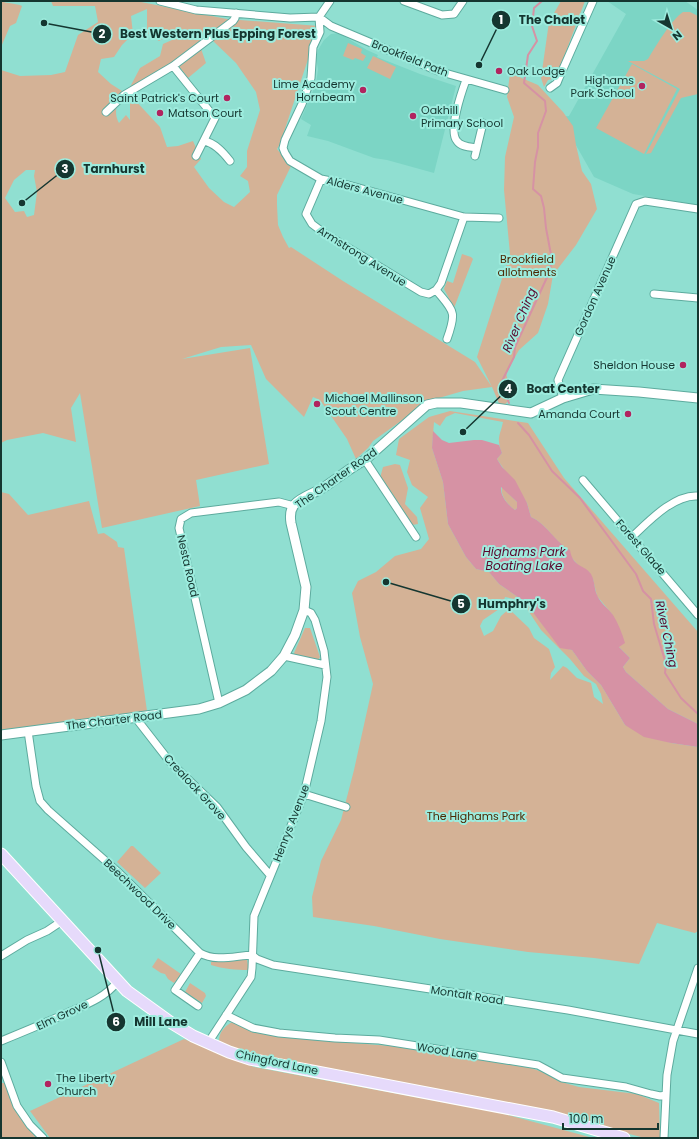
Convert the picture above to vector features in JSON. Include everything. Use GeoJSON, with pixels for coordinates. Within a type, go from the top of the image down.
{"type":"FeatureCollection","features":[{"type":"Feature","properties":{"kind":"main road","name":"Chingford Lane"},"geometry":{"type":"LineString","coordinates":[[1,854],[117,982],[144,1004],[170,1022],[208,1043],[250,1059],[553,1117],[624,1138]]}},
{"type":"Feature","properties":{"kind":"street"},"geometry":{"type":"LineString","coordinates":[[160,1],[177,3],[196,10],[290,18],[319,17],[330,1]]}},
{"type":"Feature","properties":{"kind":"street"},"geometry":{"type":"LineString","coordinates":[[404,1],[442,14],[454,14],[463,1]]}},
{"type":"Feature","properties":{"kind":"street"},"geometry":{"type":"LineString","coordinates":[[550,88],[557,83],[593,1]]}},
{"type":"Feature","properties":{"kind":"street"},"geometry":{"type":"LineString","coordinates":[[106,112],[124,96],[173,66],[233,21],[236,13]]}},
{"type":"Feature","properties":{"kind":"street","name":"Brookfield Path"},"geometry":{"type":"LineString","coordinates":[[319,17],[331,26],[438,71],[505,90]]}},
{"type":"Feature","properties":{"kind":"street","name":"Alders Avenue"},"geometry":{"type":"LineString","coordinates":[[319,17],[320,32],[313,47],[311,78],[302,104],[285,140],[283,148],[290,161],[321,179],[341,183],[464,217],[499,218]]}},
{"type":"Feature","properties":{"kind":"street"},"geometry":{"type":"LineString","coordinates":[[173,66],[214,118],[196,156]]}},
{"type":"Feature","properties":{"kind":"street"},"geometry":{"type":"LineString","coordinates":[[466,80],[458,105],[454,130],[455,138],[457,142],[463,146],[477,148]]}},
{"type":"Feature","properties":{"kind":"street"},"geometry":{"type":"LineString","coordinates":[[476,156],[483,123]]}},
{"type":"Feature","properties":{"kind":"street"},"geometry":{"type":"LineString","coordinates":[[204,141],[210,142],[230,160]]}},
{"type":"Feature","properties":{"kind":"street","name":"Armstrong Avenue"},"geometry":{"type":"LineString","coordinates":[[321,179],[306,214],[312,224],[324,234],[421,292],[429,294],[436,290]]}},
{"type":"Feature","properties":{"kind":"street","name":"Gordon Avenue"},"geometry":{"type":"LineString","coordinates":[[563,398],[558,380],[636,204],[645,201],[698,209]]}},
{"type":"Feature","properties":{"kind":"street"},"geometry":{"type":"LineString","coordinates":[[447,339],[453,322],[453,313],[436,290],[442,283],[464,217]]}},
{"type":"Feature","properties":{"kind":"street"},"geometry":{"type":"LineString","coordinates":[[654,294],[698,298]]}},
{"type":"Feature","properties":{"kind":"street"},"geometry":{"type":"LineString","coordinates":[[563,398],[593,389],[698,398]]}},
{"type":"Feature","properties":{"kind":"street","name":"The Charter Road"},"geometry":{"type":"LineString","coordinates":[[1,735],[199,709],[219,703],[246,690],[271,671],[284,656],[295,635],[304,610],[306,587],[290,516],[294,506],[302,499],[321,489],[355,465],[365,460],[427,405],[436,403],[461,403],[531,413],[563,398]]}},
{"type":"Feature","properties":{"kind":"street"},"geometry":{"type":"LineString","coordinates":[[365,460],[416,536]]}},
{"type":"Feature","properties":{"kind":"street","name":"Forest Glade"},"geometry":{"type":"LineString","coordinates":[[583,480],[698,615]]}},
{"type":"Feature","properties":{"kind":"street"},"geometry":{"type":"LineString","coordinates":[[632,537],[666,506],[681,499],[696,495],[698,496]]}},
{"type":"Feature","properties":{"kind":"street","name":"Nesta Road"},"geometry":{"type":"LineString","coordinates":[[219,703],[179,528],[181,519],[191,513],[279,502],[294,506]]}},
{"type":"Feature","properties":{"kind":"street","name":"Henrys Avenue"},"geometry":{"type":"LineString","coordinates":[[252,955],[254,916],[304,794],[321,721],[327,677],[324,651],[315,620],[311,613],[304,610]]}},
{"type":"Feature","properties":{"kind":"street"},"geometry":{"type":"LineString","coordinates":[[284,656],[325,665]]}},
{"type":"Feature","properties":{"kind":"street","name":"Crealock Grove"},"geometry":{"type":"LineString","coordinates":[[135,717],[170,762],[217,807],[246,847],[270,875]]}},
{"type":"Feature","properties":{"kind":"street","name":"Beechwood Drive"},"geometry":{"type":"LineString","coordinates":[[28,731],[36,786],[40,801],[48,810],[117,871],[200,953]]}},
{"type":"Feature","properties":{"kind":"street"},"geometry":{"type":"LineString","coordinates":[[304,794],[346,807]]}},
{"type":"Feature","properties":{"kind":"street"},"geometry":{"type":"LineString","coordinates":[[1,956],[27,940],[47,932],[62,921]]}},
{"type":"Feature","properties":{"kind":"street"},"geometry":{"type":"LineString","coordinates":[[198,1006],[175,990],[200,953],[206,956],[222,958],[252,955],[251,977],[208,1043]]}},
{"type":"Feature","properties":{"kind":"street","name":"Montalt Road"},"geometry":{"type":"LineString","coordinates":[[252,955],[257,960],[273,965],[568,1010],[698,1034]]}},
{"type":"Feature","properties":{"kind":"street"},"geometry":{"type":"LineString","coordinates":[[664,1138],[667,1075],[673,1041],[698,968]]}},
{"type":"Feature","properties":{"kind":"street","name":"Elm Grove"},"geometry":{"type":"LineString","coordinates":[[1,1041],[32,1029],[96,1000],[111,989],[117,982]]}},
{"type":"Feature","properties":{"kind":"street","name":"Wood Lane"},"geometry":{"type":"LineString","coordinates":[[226,1015],[253,1028],[279,1033],[395,1042],[538,1065],[562,1078],[626,1087],[660,1096],[666,1095]]}},
{"type":"Feature","properties":{"kind":"street"},"geometry":{"type":"LineString","coordinates":[[1,1062],[3,1076],[17,1106],[30,1125],[43,1138]]}},
{"type":"Feature","properties":{"kind":"shaded area","name":"Highams Park School"},"geometry":{"type":"Polygon","coordinates":[[[607,1],[685,1],[698,10],[698,205],[633,194],[594,177],[560,117],[569,116],[626,14],[607,1]]]}},
{"type":"Feature","properties":{"kind":"shaded area"},"geometry":{"type":"Polygon","coordinates":[[[339,33],[378,55],[377,57],[456,86],[434,173],[387,160],[374,158],[328,141],[307,136],[311,125],[301,119],[316,84],[318,69],[316,58],[318,50],[324,40],[331,34],[339,33]]]}},
{"type":"Feature","properties":{"kind":"green space"},"geometry":{"type":"Polygon","coordinates":[[[1,1],[22,6],[16,23],[10,26],[1,47],[1,1]]]}},
{"type":"Feature","properties":{"kind":"green space"},"geometry":{"type":"Polygon","coordinates":[[[51,1],[136,1],[227,19],[319,26],[280,144],[277,149],[291,166],[277,195],[278,225],[283,237],[289,248],[291,247],[343,281],[475,362],[492,387],[463,391],[425,402],[373,441],[356,459],[347,439],[320,400],[313,397],[304,417],[266,379],[251,345],[221,347],[182,359],[250,348],[269,464],[196,480],[200,506],[102,528],[80,393],[71,408],[76,442],[43,433],[7,440],[1,443],[1,70],[20,76],[51,75],[65,72],[78,35],[98,22],[95,6],[53,6],[51,1]],[[147,9],[131,16],[133,34],[122,45],[114,57],[101,59],[98,72],[111,84],[122,91],[123,94],[116,108],[117,119],[119,123],[126,115],[130,120],[130,104],[133,98],[160,127],[167,147],[178,146],[193,141],[201,159],[194,167],[209,188],[224,202],[234,207],[250,192],[248,181],[240,176],[247,167],[247,151],[260,110],[256,92],[236,63],[212,40],[199,43],[206,63],[188,78],[178,65],[141,87],[130,87],[140,68],[160,56],[163,44],[172,40],[176,35],[169,35],[159,41],[147,33],[147,9]],[[26,170],[14,180],[5,198],[15,212],[24,211],[27,217],[34,215],[37,192],[34,176],[35,170],[26,170]]]}},
{"type":"Feature","properties":{"kind":"green space"},"geometry":{"type":"Polygon","coordinates":[[[561,1],[585,1],[556,78],[548,80],[544,87],[541,78],[549,22],[561,1]]]}},
{"type":"Feature","properties":{"kind":"green space"},"geometry":{"type":"Polygon","coordinates":[[[683,12],[690,12],[698,16],[698,94],[681,98],[651,153],[646,154],[680,89],[628,61],[644,61],[648,59],[669,27],[683,12]]]}},
{"type":"Feature","properties":{"kind":"green space"},"geometry":{"type":"Polygon","coordinates":[[[348,43],[362,49],[361,53],[366,56],[363,61],[355,58],[353,60],[343,56],[348,43]]]}},
{"type":"Feature","properties":{"kind":"green space"},"geometry":{"type":"Polygon","coordinates":[[[373,56],[396,67],[390,79],[367,68],[373,56]]]}},
{"type":"Feature","properties":{"kind":"green space"},"geometry":{"type":"Polygon","coordinates":[[[632,64],[677,89],[644,154],[596,128],[632,64]]]}},
{"type":"Feature","properties":{"kind":"green space","name":"Brookfield allotments"},"geometry":{"type":"Polygon","coordinates":[[[510,73],[538,85],[563,112],[573,126],[582,171],[591,184],[597,209],[576,245],[553,275],[548,304],[538,333],[519,350],[506,373],[512,398],[501,408],[477,357],[510,254],[504,190],[505,157],[514,117],[507,97],[510,73]]]}},
{"type":"Feature","properties":{"kind":"green space"},"geometry":{"type":"Polygon","coordinates":[[[462,254],[473,259],[454,308],[444,289],[447,281],[453,283],[462,254]]]}},
{"type":"Feature","properties":{"kind":"green space","name":"The Highams Park"},"geometry":{"type":"Polygon","coordinates":[[[450,411],[528,423],[564,478],[698,632],[698,724],[668,709],[626,672],[623,667],[630,658],[619,647],[612,614],[597,596],[593,579],[589,572],[579,566],[571,557],[569,550],[564,547],[542,524],[531,517],[527,503],[497,459],[502,453],[499,440],[503,422],[455,413],[446,417],[440,426],[434,422],[432,448],[443,482],[448,524],[466,557],[476,569],[489,572],[499,584],[525,602],[560,647],[572,650],[587,671],[601,685],[625,725],[671,743],[698,747],[698,931],[695,933],[657,923],[639,964],[528,952],[440,939],[374,926],[313,917],[312,897],[321,861],[341,820],[354,770],[373,684],[360,637],[352,593],[358,581],[376,572],[395,556],[421,549],[429,539],[420,508],[428,497],[412,485],[407,472],[410,460],[396,455],[399,439],[429,417],[450,411]],[[505,597],[502,607],[483,620],[480,626],[484,636],[493,631],[501,616],[509,609],[529,628],[534,638],[549,649],[555,667],[551,673],[550,680],[563,666],[577,678],[591,683],[594,697],[603,704],[601,694],[596,684],[584,676],[570,659],[541,630],[523,603],[519,600],[505,597]]]}},
{"type":"Feature","properties":{"kind":"green space"},"geometry":{"type":"Polygon","coordinates":[[[395,464],[400,465],[408,488],[405,504],[417,517],[418,524],[412,525],[380,478],[383,467],[395,464]]]}},
{"type":"Feature","properties":{"kind":"green space"},"geometry":{"type":"Polygon","coordinates":[[[502,487],[517,502],[517,508],[515,510],[505,500],[502,494],[502,487]]]}},
{"type":"Feature","properties":{"kind":"green space"},"geometry":{"type":"Polygon","coordinates":[[[1,492],[9,494],[28,515],[89,501],[98,534],[104,533],[117,542],[118,547],[124,548],[147,711],[1,730],[1,492]]]}},
{"type":"Feature","properties":{"kind":"green space"},"geometry":{"type":"Polygon","coordinates":[[[305,628],[310,628],[320,657],[318,660],[294,655],[305,628]]]}},
{"type":"Feature","properties":{"kind":"green space"},"geometry":{"type":"Polygon","coordinates":[[[131,846],[133,846],[161,873],[145,888],[117,862],[131,846]]]}},
{"type":"Feature","properties":{"kind":"green space"},"geometry":{"type":"Polygon","coordinates":[[[158,958],[181,974],[174,983],[168,979],[165,974],[152,967],[158,958]]]}},
{"type":"Feature","properties":{"kind":"green space"},"geometry":{"type":"Polygon","coordinates":[[[244,958],[247,960],[249,970],[230,969],[211,965],[211,962],[224,962],[244,958]]]}},
{"type":"Feature","properties":{"kind":"green space"},"geometry":{"type":"Polygon","coordinates":[[[190,983],[205,993],[206,996],[202,1003],[185,992],[190,983]]]}},
{"type":"Feature","properties":{"kind":"green space"},"geometry":{"type":"Polygon","coordinates":[[[232,1022],[252,1032],[290,1038],[391,1046],[531,1068],[545,1073],[558,1081],[579,1087],[637,1094],[659,1103],[660,1138],[645,1138],[594,1125],[251,1056],[219,1042],[222,1030],[232,1022]]]}},
{"type":"Feature","properties":{"kind":"green space"},"geometry":{"type":"Polygon","coordinates":[[[184,1039],[254,1067],[501,1113],[593,1138],[50,1138],[30,1111],[184,1039]]]}},
{"type":"Feature","properties":{"kind":"green space"},"geometry":{"type":"Polygon","coordinates":[[[1,1083],[5,1083],[25,1124],[37,1138],[1,1138],[1,1083]]]}},
{"type":"Feature","properties":{"kind":"water","name":"Highams Park Boating Lake"},"geometry":{"type":"Polygon","coordinates":[[[433,431],[442,440],[449,443],[482,440],[499,445],[502,453],[497,459],[502,467],[515,480],[527,503],[531,517],[542,524],[565,547],[570,550],[571,556],[576,563],[591,574],[598,598],[613,615],[623,636],[625,643],[619,647],[630,658],[623,667],[626,672],[668,709],[698,724],[698,747],[644,737],[625,725],[601,685],[587,671],[572,650],[560,648],[525,602],[499,584],[489,572],[476,569],[466,557],[448,524],[443,482],[432,448],[433,431]],[[501,487],[505,500],[515,510],[517,508],[517,502],[501,487]]]}},
{"type":"Feature","properties":{"kind":"waterway","name":"River Ching"},"geometry":{"type":"LineString","coordinates":[[509,403],[501,383],[514,357],[515,347],[549,273],[552,260],[541,196],[533,189],[535,162],[538,147],[538,133],[546,111],[545,101],[524,83],[528,55],[537,41],[532,26],[534,8],[542,1]]}},
{"type":"Feature","properties":{"kind":"waterway","name":"River Ching"},"geometry":{"type":"LineString","coordinates":[[518,423],[529,435],[552,471],[580,498],[636,574],[643,591],[651,599],[654,624],[666,664],[665,673],[681,698],[698,714]]}},
{"type":"Feature","properties":{"kind":"place","name":"Best Western Plus Epping Forest"},"geometry":{"type":"Point","coordinates":[44,23]}},
{"type":"Feature","properties":{"kind":"place","name":"The Chalet"},"geometry":{"type":"Point","coordinates":[479,65]}},
{"type":"Feature","properties":{"kind":"place","name":"Oak Lodge"},"geometry":{"type":"Point","coordinates":[499,71]}},
{"type":"Feature","properties":{"kind":"place","name":"Highams Park School"},"geometry":{"type":"Point","coordinates":[642,86]}},
{"type":"Feature","properties":{"kind":"place","name":"Lime Academy Hornbeam"},"geometry":{"type":"Point","coordinates":[363,90]}},
{"type":"Feature","properties":{"kind":"place","name":"Saint Patrick's Court"},"geometry":{"type":"Point","coordinates":[227,98]}},
{"type":"Feature","properties":{"kind":"place","name":"Matson Court"},"geometry":{"type":"Point","coordinates":[160,113]}},
{"type":"Feature","properties":{"kind":"place","name":"Oakhill Primary School"},"geometry":{"type":"Point","coordinates":[413,116]}},
{"type":"Feature","properties":{"kind":"place","name":"Tarnhurst"},"geometry":{"type":"Point","coordinates":[22,203]}},
{"type":"Feature","properties":{"kind":"place","name":"Sheldon House"},"geometry":{"type":"Point","coordinates":[683,365]}},
{"type":"Feature","properties":{"kind":"place","name":"Michael Mallinson Scout Centre"},"geometry":{"type":"Point","coordinates":[317,404]}},
{"type":"Feature","properties":{"kind":"place","name":"Amanda Court"},"geometry":{"type":"Point","coordinates":[628,414]}},
{"type":"Feature","properties":{"kind":"place","name":"Boat Center"},"geometry":{"type":"Point","coordinates":[463,432]}},
{"type":"Feature","properties":{"kind":"place","name":"Humphry's"},"geometry":{"type":"Point","coordinates":[386,582]}},
{"type":"Feature","properties":{"kind":"place","name":"Mill Lane"},"geometry":{"type":"Point","coordinates":[98,950]}},
{"type":"Feature","properties":{"kind":"place","name":"The Liberty Church"},"geometry":{"type":"Point","coordinates":[48,1084]}}]}
